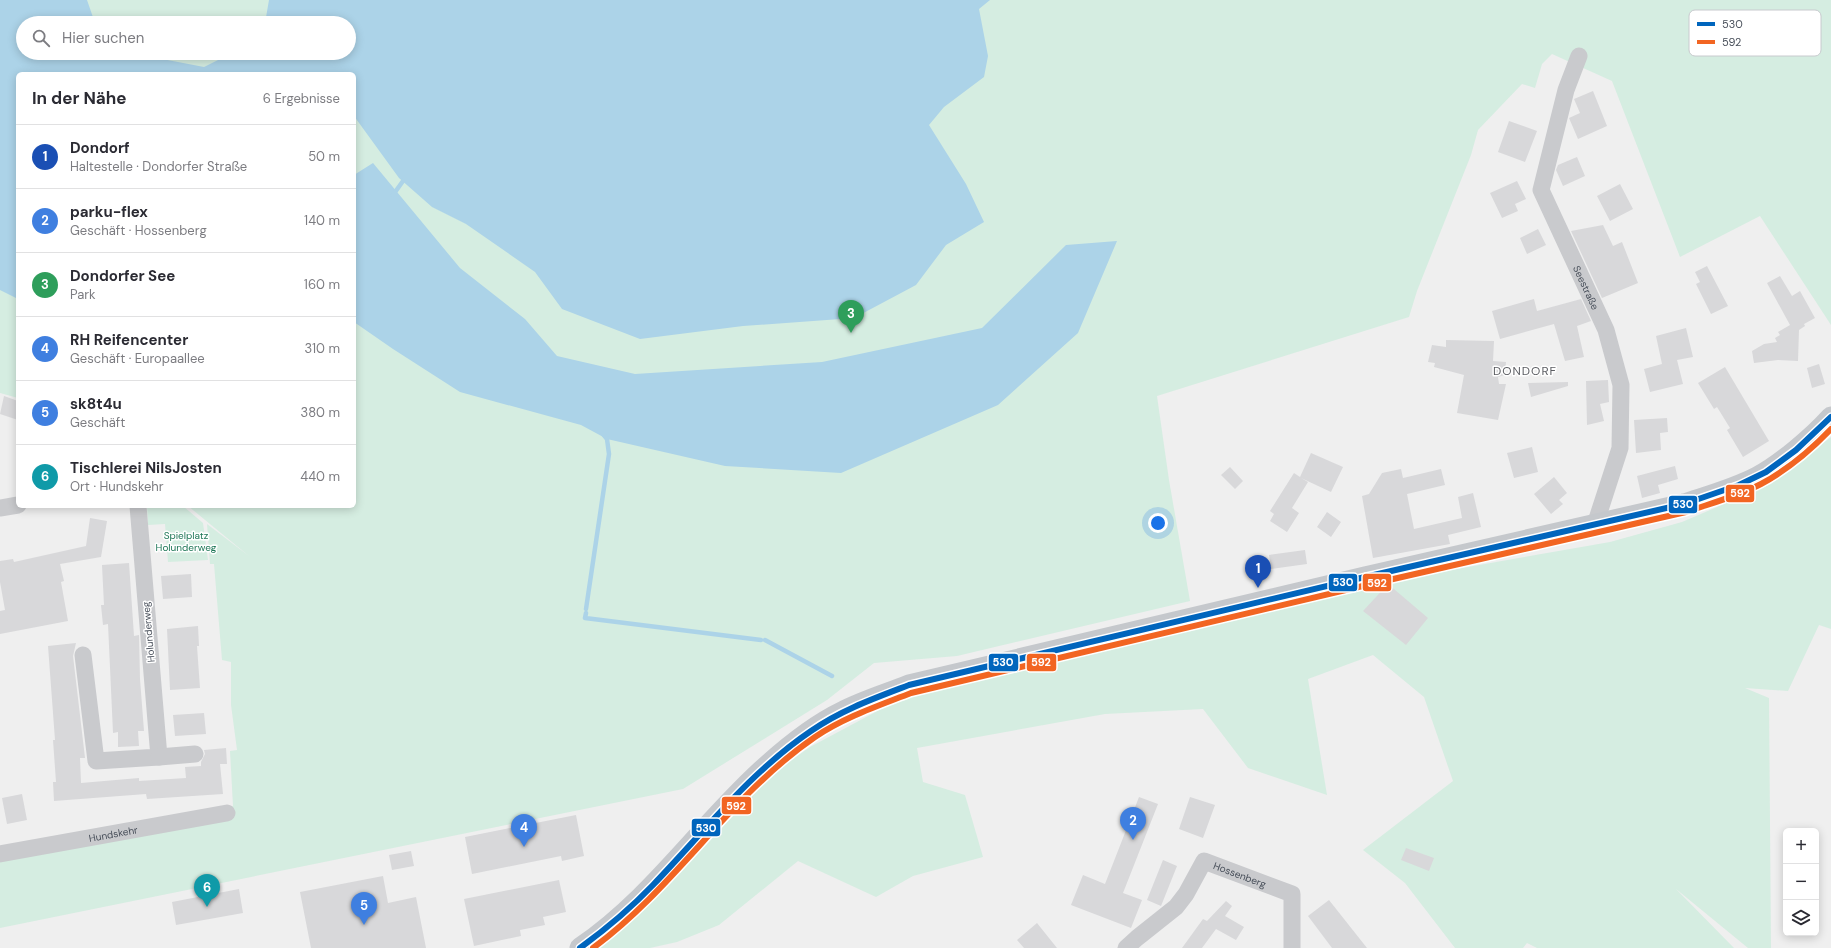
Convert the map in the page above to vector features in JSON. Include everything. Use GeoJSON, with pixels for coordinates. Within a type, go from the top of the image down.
{"type":"FeatureCollection","features":[{"type":"Feature","properties":{"kind":"main road"},"geometry":{"type":"LineString","coordinates":[[580,948],[621,917],[649,889],[728,803],[762,770],[804,736],[842,712],[909,685],[1357,578],[1684,504],[1710,496],[1757,477],[1794,451],[1831,417]]}},
{"type":"Feature","properties":{"kind":"street","name":"Seestraße"},"geometry":{"type":"LineString","coordinates":[[1579,56],[1566,90],[1541,190],[1606,330],[1621,384],[1620,448],[1595,525]]}},
{"type":"Feature","properties":{"kind":"street"},"geometry":{"type":"LineString","coordinates":[[0,508],[16,505]]}},
{"type":"Feature","properties":{"kind":"street","name":"Holunderweg"},"geometry":{"type":"LineString","coordinates":[[138,508],[158,757]]}},
{"type":"Feature","properties":{"kind":"street"},"geometry":{"type":"LineString","coordinates":[[83,655],[96,761],[195,754]]}},
{"type":"Feature","properties":{"kind":"street","name":"Hundskehr"},"geometry":{"type":"LineString","coordinates":[[0,854],[227,813]]}},
{"type":"Feature","properties":{"kind":"street","name":"Hossenberg"},"geometry":{"type":"LineString","coordinates":[[1126,948],[1176,907],[1190,888],[1204,861],[1292,894],[1292,948]]}},
{"type":"Feature","properties":{"kind":"green space"},"geometry":{"type":"Polygon","coordinates":[[[0,0],[1831,0],[1831,325],[1760,216],[1680,257],[1612,81],[1552,54],[1542,64],[1535,88],[1522,84],[1478,130],[1471,155],[1417,291],[1409,317],[1157,396],[1169,480],[1190,601],[957,656],[874,663],[827,700],[683,789],[0,928],[0,860],[233,806],[230,751],[237,750],[231,705],[231,662],[222,660],[214,564],[210,564],[207,524],[249,556],[190,508],[356,508],[356,72],[16,72],[16,397],[0,393],[0,0]]]}},
{"type":"Feature","properties":{"kind":"green space"},"geometry":{"type":"Polygon","coordinates":[[[1831,437],[1831,629],[1819,625],[1788,691],[1745,688],[1769,698],[1771,948],[1748,948],[1676,889],[1734,948],[1537,948],[1527,943],[1523,948],[1455,948],[1405,883],[1363,850],[1453,781],[1424,697],[1373,655],[1308,679],[1327,795],[1248,768],[1203,709],[1105,714],[917,748],[923,782],[965,795],[983,857],[913,876],[876,897],[798,861],[719,925],[677,942],[650,948],[598,948],[622,930],[701,848],[756,785],[810,747],[898,700],[973,678],[1194,624],[1445,571],[1610,542],[1682,522],[1771,484],[1831,437]]]}},
{"type":"Feature","properties":{"kind":"green space","name":"Spielplatz Holunderweg"},"geometry":{"type":"Polygon","coordinates":[[[147,508],[185,508],[203,523],[208,560],[168,562],[165,524],[148,525],[147,508]]]}},
{"type":"Feature","properties":{"kind":"water"},"geometry":{"type":"Polygon","coordinates":[[[0,0],[87,0],[93,16],[16,16],[16,60],[168,60],[204,67],[218,60],[356,60],[356,16],[266,16],[269,0],[990,0],[979,9],[988,56],[984,77],[944,107],[929,125],[966,184],[984,222],[946,245],[916,285],[854,318],[743,326],[640,339],[562,309],[535,272],[466,224],[432,207],[399,178],[356,119],[356,72],[16,72],[16,298],[0,290],[0,0]]]}},
{"type":"Feature","properties":{"kind":"water"},"geometry":{"type":"Polygon","coordinates":[[[373,163],[460,268],[525,319],[557,356],[635,374],[822,362],[982,328],[1066,245],[1117,241],[1078,333],[998,405],[841,473],[725,466],[607,439],[581,425],[460,392],[356,323],[356,174],[373,163]]]}},
{"type":"Feature","properties":{"kind":"building"},"geometry":{"type":"Polygon","coordinates":[[[1593,91],[1607,126],[1578,139],[1569,118],[1580,113],[1574,99],[1593,91]]]}},
{"type":"Feature","properties":{"kind":"building"},"geometry":{"type":"Polygon","coordinates":[[[1509,121],[1537,131],[1525,162],[1498,152],[1509,121]]]}},
{"type":"Feature","properties":{"kind":"building"},"geometry":{"type":"Polygon","coordinates":[[[1577,157],[1585,176],[1563,186],[1556,170],[1558,165],[1577,157]]]}},
{"type":"Feature","properties":{"kind":"building"},"geometry":{"type":"Polygon","coordinates":[[[1517,181],[1526,199],[1515,204],[1518,211],[1502,218],[1490,193],[1517,181]]]}},
{"type":"Feature","properties":{"kind":"building"},"geometry":{"type":"Polygon","coordinates":[[[1620,184],[1633,209],[1610,221],[1597,196],[1620,184]]]}},
{"type":"Feature","properties":{"kind":"building"},"geometry":{"type":"Polygon","coordinates":[[[1603,225],[1613,246],[1622,242],[1638,283],[1602,298],[1571,231],[1603,225]]]}},
{"type":"Feature","properties":{"kind":"building"},"geometry":{"type":"Polygon","coordinates":[[[1538,229],[1546,245],[1527,254],[1520,238],[1538,229]]]}},
{"type":"Feature","properties":{"kind":"building"},"geometry":{"type":"Polygon","coordinates":[[[1707,266],[1728,306],[1711,314],[1696,284],[1700,282],[1695,272],[1707,266]]]}},
{"type":"Feature","properties":{"kind":"building"},"geometry":{"type":"Polygon","coordinates":[[[1780,276],[1792,296],[1800,291],[1815,318],[1804,324],[1805,326],[1799,330],[1798,361],[1778,360],[1754,363],[1752,351],[1764,344],[1777,342],[1775,338],[1780,335],[1778,332],[1790,325],[1767,283],[1780,276]]]}},
{"type":"Feature","properties":{"kind":"building"},"geometry":{"type":"Polygon","coordinates":[[[1534,299],[1537,311],[1581,299],[1591,321],[1577,326],[1584,357],[1565,361],[1554,324],[1500,339],[1492,311],[1534,299]]]}},
{"type":"Feature","properties":{"kind":"building"},"geometry":{"type":"Polygon","coordinates":[[[1686,328],[1693,357],[1677,360],[1683,384],[1650,392],[1644,369],[1662,364],[1656,336],[1686,328]]]}},
{"type":"Feature","properties":{"kind":"building"},"geometry":{"type":"Polygon","coordinates":[[[1446,340],[1494,341],[1493,361],[1506,362],[1505,375],[1498,377],[1499,384],[1506,384],[1498,420],[1457,413],[1464,375],[1434,367],[1435,363],[1428,362],[1432,345],[1446,347],[1446,340]]]}},
{"type":"Feature","properties":{"kind":"building"},"geometry":{"type":"Polygon","coordinates":[[[1819,364],[1825,384],[1812,388],[1807,368],[1819,364]]]}},
{"type":"Feature","properties":{"kind":"building"},"geometry":{"type":"Polygon","coordinates":[[[1725,367],[1769,441],[1743,457],[1727,430],[1730,428],[1717,407],[1714,409],[1698,383],[1725,367]]]}},
{"type":"Feature","properties":{"kind":"building"},"geometry":{"type":"Polygon","coordinates":[[[1608,380],[1609,402],[1600,404],[1604,421],[1587,425],[1586,381],[1608,380]]]}},
{"type":"Feature","properties":{"kind":"building"},"geometry":{"type":"Polygon","coordinates":[[[1568,382],[1568,386],[1531,397],[1528,383],[1568,382]]]}},
{"type":"Feature","properties":{"kind":"building"},"geometry":{"type":"Polygon","coordinates":[[[4,396],[16,400],[16,419],[0,414],[4,396]]]}},
{"type":"Feature","properties":{"kind":"building"},"geometry":{"type":"Polygon","coordinates":[[[1667,418],[1668,432],[1660,433],[1661,450],[1636,453],[1634,420],[1667,418]]]}},
{"type":"Feature","properties":{"kind":"building"},"geometry":{"type":"Polygon","coordinates":[[[1532,447],[1538,472],[1514,478],[1507,453],[1532,447]]]}},
{"type":"Feature","properties":{"kind":"building"},"geometry":{"type":"Polygon","coordinates":[[[1311,453],[1343,467],[1331,492],[1301,478],[1308,482],[1292,508],[1299,513],[1287,532],[1270,521],[1274,514],[1270,511],[1294,473],[1300,477],[1311,453]]]}},
{"type":"Feature","properties":{"kind":"building"},"geometry":{"type":"Polygon","coordinates":[[[1675,466],[1678,479],[1658,485],[1660,493],[1642,498],[1637,476],[1675,466]]]}},
{"type":"Feature","properties":{"kind":"building"},"geometry":{"type":"Polygon","coordinates":[[[1230,467],[1243,481],[1235,489],[1221,475],[1230,467]]]}},
{"type":"Feature","properties":{"kind":"building"},"geometry":{"type":"Polygon","coordinates":[[[1401,469],[1403,478],[1441,469],[1445,485],[1407,494],[1414,529],[1462,518],[1458,497],[1473,493],[1481,527],[1448,535],[1450,544],[1373,558],[1362,496],[1369,494],[1382,473],[1401,469]]]}},
{"type":"Feature","properties":{"kind":"building"},"geometry":{"type":"Polygon","coordinates":[[[1554,477],[1567,493],[1559,500],[1563,504],[1551,514],[1534,494],[1554,477]]]}},
{"type":"Feature","properties":{"kind":"building"},"geometry":{"type":"Polygon","coordinates":[[[1327,512],[1341,522],[1331,537],[1317,527],[1327,512]]]}},
{"type":"Feature","properties":{"kind":"building"},"geometry":{"type":"Polygon","coordinates":[[[90,518],[107,521],[101,557],[60,564],[64,581],[61,582],[68,621],[0,634],[0,611],[5,610],[0,582],[0,561],[13,559],[14,562],[86,546],[90,518]]]}},
{"type":"Feature","properties":{"kind":"building"},"geometry":{"type":"Polygon","coordinates":[[[1305,550],[1307,564],[1271,569],[1269,555],[1305,550]]]}},
{"type":"Feature","properties":{"kind":"building"},"geometry":{"type":"Polygon","coordinates":[[[129,563],[134,636],[139,635],[140,679],[144,731],[138,731],[139,746],[118,747],[118,732],[113,733],[108,624],[103,625],[101,605],[104,605],[102,565],[129,563]]]}},
{"type":"Feature","properties":{"kind":"building"},"geometry":{"type":"Polygon","coordinates":[[[191,574],[192,597],[163,599],[161,576],[191,574]]]}},
{"type":"Feature","properties":{"kind":"building"},"geometry":{"type":"Polygon","coordinates":[[[1388,584],[1428,618],[1406,645],[1363,611],[1388,584]]]}},
{"type":"Feature","properties":{"kind":"building"},"geometry":{"type":"Polygon","coordinates":[[[198,626],[199,646],[197,646],[200,688],[170,690],[167,629],[198,626]]]}},
{"type":"Feature","properties":{"kind":"building"},"geometry":{"type":"Polygon","coordinates":[[[76,643],[73,656],[85,758],[80,758],[81,783],[139,778],[139,781],[186,778],[185,767],[201,766],[201,762],[205,754],[204,750],[226,748],[227,764],[220,764],[223,794],[147,799],[146,794],[54,801],[53,782],[56,782],[53,740],[55,740],[48,646],[76,643]]]}},
{"type":"Feature","properties":{"kind":"building"},"geometry":{"type":"Polygon","coordinates":[[[204,713],[206,734],[175,736],[173,715],[204,713]]]}},
{"type":"Feature","properties":{"kind":"building"},"geometry":{"type":"Polygon","coordinates":[[[22,794],[27,820],[7,824],[2,798],[22,794]]]}},
{"type":"Feature","properties":{"kind":"building"},"geometry":{"type":"Polygon","coordinates":[[[1139,797],[1158,804],[1123,893],[1142,900],[1131,928],[1071,905],[1083,875],[1105,884],[1139,797]]]}},
{"type":"Feature","properties":{"kind":"building"},"geometry":{"type":"Polygon","coordinates":[[[1190,797],[1215,805],[1203,838],[1179,829],[1190,797]]]}},
{"type":"Feature","properties":{"kind":"building"},"geometry":{"type":"Polygon","coordinates":[[[576,815],[584,856],[562,861],[561,856],[472,874],[465,837],[576,815]]]}},
{"type":"Feature","properties":{"kind":"building"},"geometry":{"type":"Polygon","coordinates":[[[1406,848],[1434,858],[1429,871],[1401,860],[1406,848]]]}},
{"type":"Feature","properties":{"kind":"building"},"geometry":{"type":"Polygon","coordinates":[[[411,851],[414,866],[392,870],[389,855],[411,851]]]}},
{"type":"Feature","properties":{"kind":"building"},"geometry":{"type":"Polygon","coordinates":[[[1163,860],[1177,866],[1161,906],[1147,900],[1163,860]]]}},
{"type":"Feature","properties":{"kind":"building"},"geometry":{"type":"Polygon","coordinates":[[[383,876],[388,903],[416,897],[426,948],[311,948],[300,892],[383,876]]]}},
{"type":"Feature","properties":{"kind":"building"},"geometry":{"type":"Polygon","coordinates":[[[559,880],[566,912],[543,917],[545,925],[520,930],[521,936],[474,946],[464,899],[559,880]]]}},
{"type":"Feature","properties":{"kind":"building"},"geometry":{"type":"Polygon","coordinates":[[[239,889],[243,913],[176,925],[172,902],[239,889]]]}},
{"type":"Feature","properties":{"kind":"building"},"geometry":{"type":"Polygon","coordinates":[[[1329,900],[1367,948],[1332,948],[1308,916],[1329,900]]]}},
{"type":"Feature","properties":{"kind":"building"},"geometry":{"type":"Polygon","coordinates":[[[1226,901],[1232,906],[1225,916],[1244,927],[1236,940],[1216,929],[1202,948],[1182,948],[1203,919],[1207,921],[1226,901]]]}},
{"type":"Feature","properties":{"kind":"building"},"geometry":{"type":"Polygon","coordinates":[[[1037,923],[1057,948],[1024,948],[1017,940],[1037,923]]]}},
{"type":"Feature","properties":{"kind":"waterway"},"geometry":{"type":"LineString","coordinates":[[393,195],[403,181]]}},
{"type":"Feature","properties":{"kind":"waterway"},"geometry":{"type":"LineString","coordinates":[[586,609],[609,454],[607,439],[603,434]]}},
{"type":"Feature","properties":{"kind":"waterway"},"geometry":{"type":"LineString","coordinates":[[586,613],[585,618],[761,640]]}},
{"type":"Feature","properties":{"kind":"waterway"},"geometry":{"type":"LineString","coordinates":[[765,640],[832,676]]}},
{"type":"Feature","properties":{"kind":"transit line","name":"530"},"geometry":{"type":"LineString","coordinates":[[580,948],[618,918],[645,894],[728,804],[768,765],[811,731],[858,705],[909,685],[1365,577],[1684,504],[1739,485],[1766,472],[1796,450],[1831,417]]}},
{"type":"Feature","properties":{"kind":"transit line","name":"592"},"geometry":{"type":"LineString","coordinates":[[593,948],[623,924],[651,897],[729,813],[784,760],[826,730],[862,712],[911,693],[1367,585],[1686,512],[1725,499],[1761,484],[1798,459],[1831,429]]}},
{"type":"Feature","properties":{"kind":"place","name":"Dondorfer See"},"geometry":{"type":"Point","coordinates":[851,333]}},
{"type":"Feature","properties":{"kind":"place","name":"Dondorf"},"geometry":{"type":"Point","coordinates":[1258,588]}},
{"type":"Feature","properties":{"kind":"place","name":"parku-flex"},"geometry":{"type":"Point","coordinates":[1133,840]}},
{"type":"Feature","properties":{"kind":"place","name":"RH Reifencenter"},"geometry":{"type":"Point","coordinates":[524,847]}},
{"type":"Feature","properties":{"kind":"place","name":"Tischlerei NilsJosten"},"geometry":{"type":"Point","coordinates":[207,907]}},
{"type":"Feature","properties":{"kind":"place","name":"sk8t4u"},"geometry":{"type":"Point","coordinates":[364,925]}},
{"type":"Feature","properties":{"kind":"district","name":"DONDORF"},"geometry":{"type":"Point","coordinates":[1525,371]}}]}
